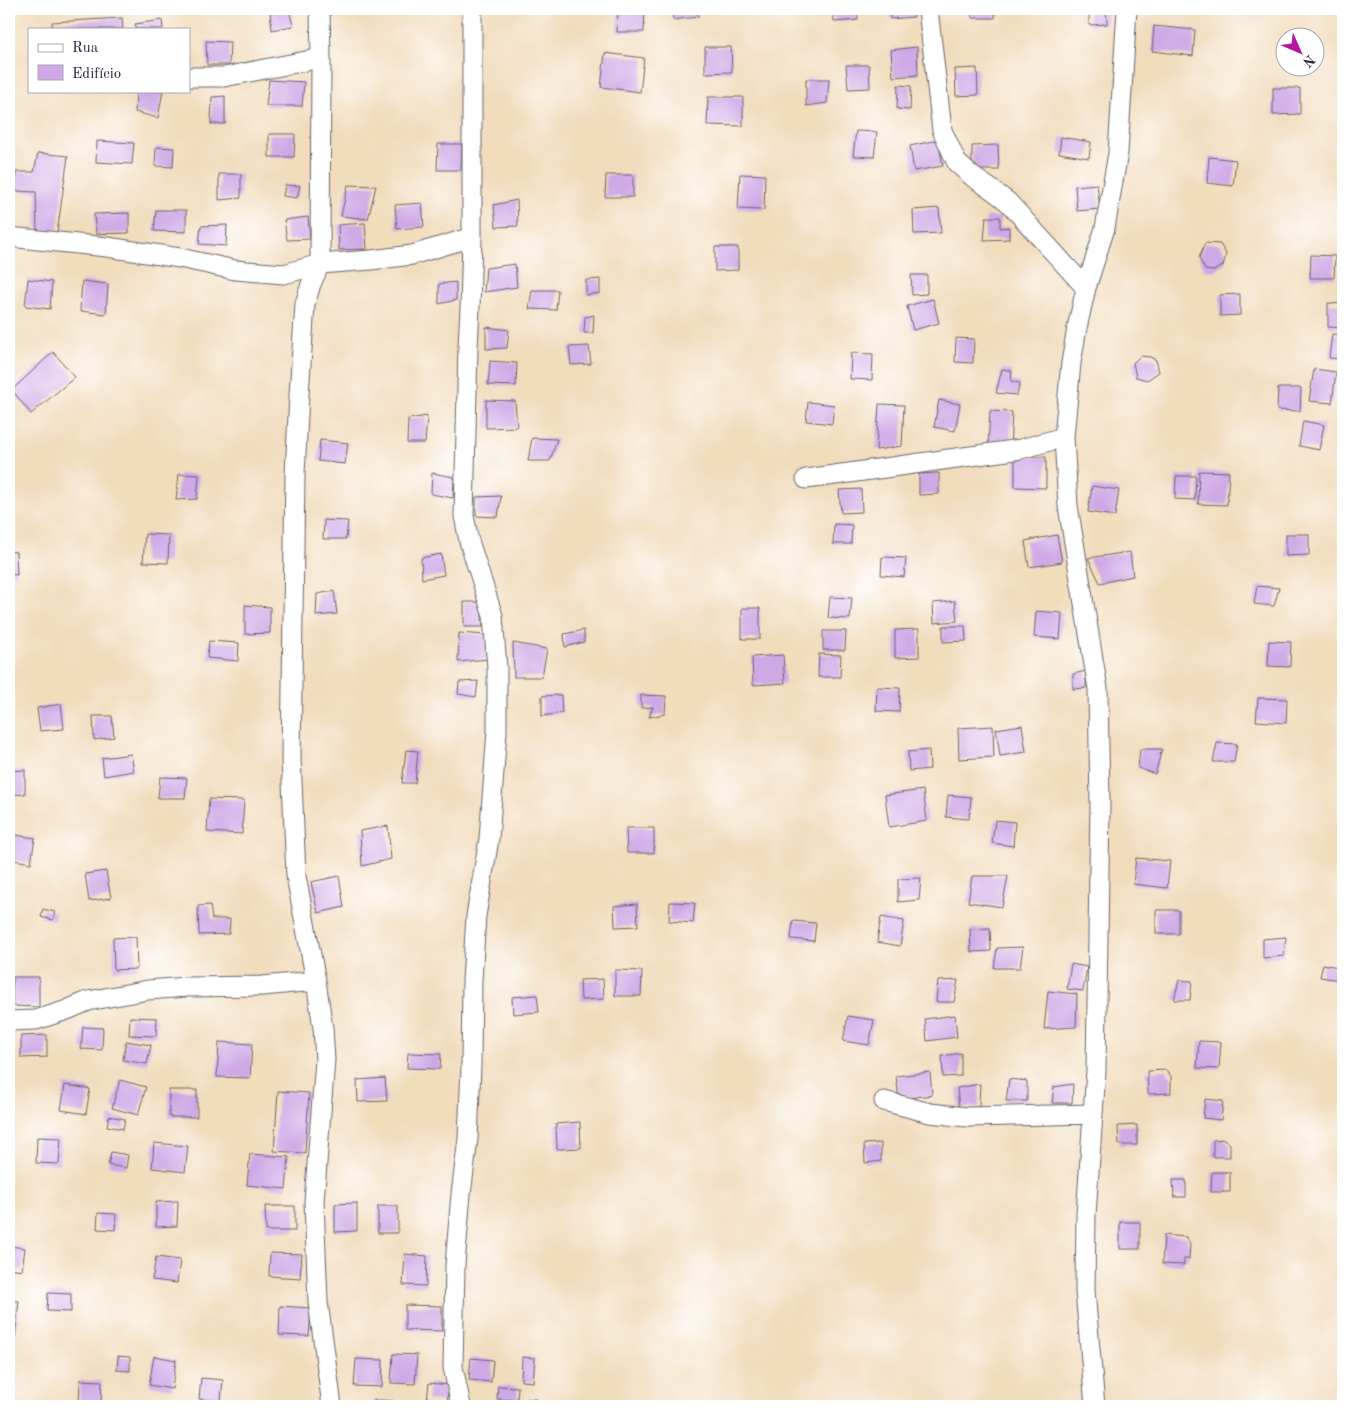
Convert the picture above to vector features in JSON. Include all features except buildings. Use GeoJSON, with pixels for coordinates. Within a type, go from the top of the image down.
{"type":"FeatureCollection","features":[{"type":"Feature","properties":{"kind":"street"},"geometry":{"type":"LineString","coordinates":[[320,9],[320,264],[305,304],[298,395],[291,757],[296,876],[316,981],[325,1060],[314,1202],[318,1302],[332,1406]]}},
{"type":"Feature","properties":{"kind":"street"},"geometry":{"type":"LineString","coordinates":[[461,1406],[453,1367],[455,1265],[468,1140],[472,981],[476,916],[488,839],[497,731],[497,668],[493,616],[469,541],[464,516],[472,237],[472,9]]}},
{"type":"Feature","properties":{"kind":"street"},"geometry":{"type":"LineString","coordinates":[[928,9],[942,130],[957,163],[1008,202],[1086,288]]}},
{"type":"Feature","properties":{"kind":"street"},"geometry":{"type":"LineString","coordinates":[[1095,1406],[1085,1291],[1086,1215],[1096,1071],[1100,804],[1098,689],[1068,506],[1064,437],[1071,363],[1086,288],[1105,228],[1118,153],[1127,9]]}},
{"type":"Feature","properties":{"kind":"street"},"geometry":{"type":"LineString","coordinates":[[190,77],[224,77],[321,58]]}},
{"type":"Feature","properties":{"kind":"street"},"geometry":{"type":"LineString","coordinates":[[9,237],[108,247],[180,258],[235,270],[284,274],[320,264],[412,255],[472,237]]}},
{"type":"Feature","properties":{"kind":"street"},"geometry":{"type":"LineString","coordinates":[[806,479],[1021,449],[1064,437]]}},
{"type":"Feature","properties":{"kind":"street"},"geometry":{"type":"LineString","coordinates":[[9,1021],[36,1020],[88,1001],[148,990],[187,987],[262,986],[316,981]]}},
{"type":"Feature","properties":{"kind":"street"},"geometry":{"type":"LineString","coordinates":[[884,1101],[930,1113],[968,1117],[1093,1114]]}}]}
